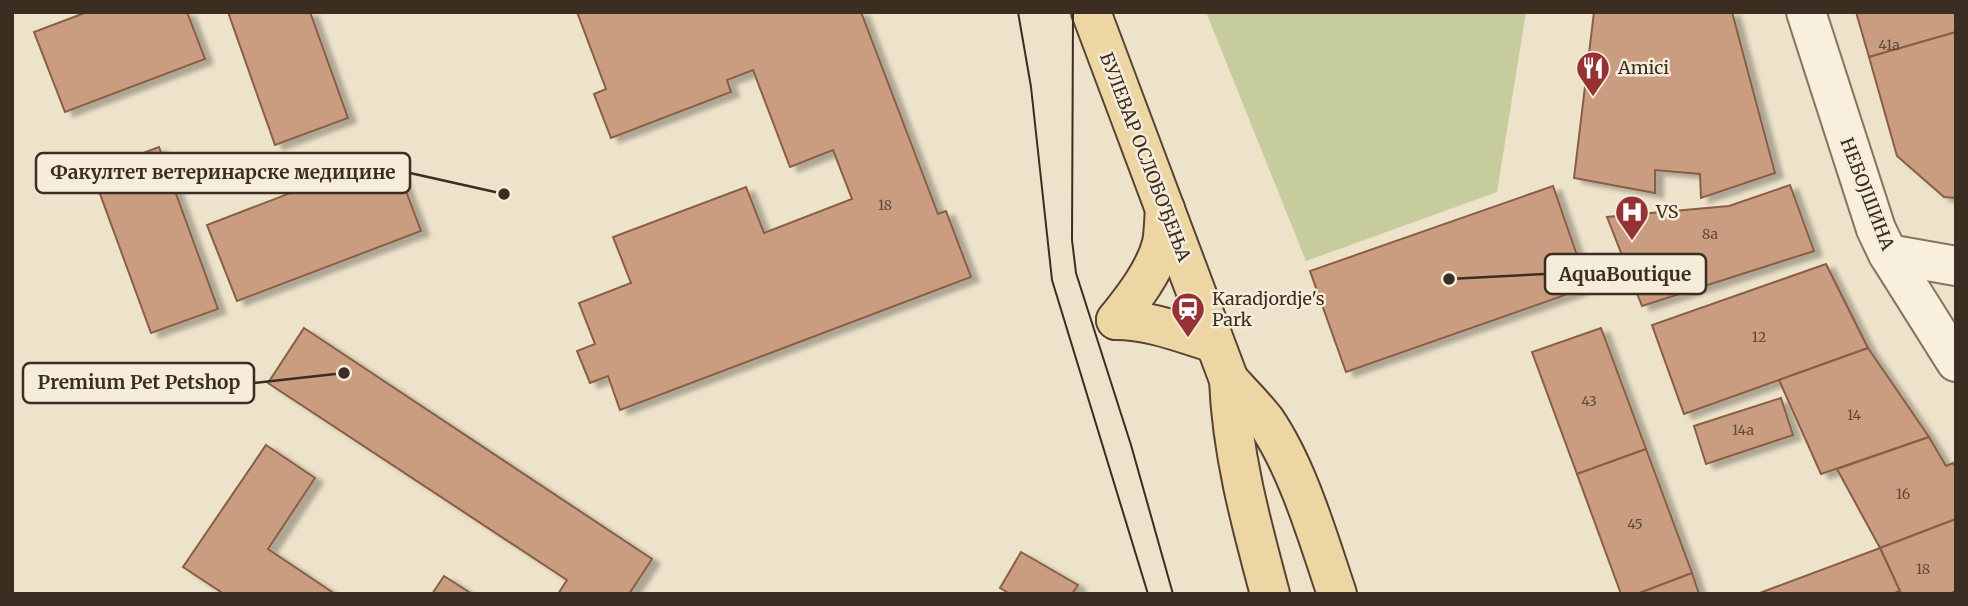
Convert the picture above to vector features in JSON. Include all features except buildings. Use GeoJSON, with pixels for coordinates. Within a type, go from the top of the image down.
{"type":"FeatureCollection","features":[{"type":"Feature","properties":{"kind":"main road","name":"БУЛЕВАР ОСЛОБОЂЕЊА"},"geometry":{"type":"LineString","coordinates":[[1091,12],[1229,380],[1264,418],[1278,442],[1312,521],[1337,594]]}},
{"type":"Feature","properties":{"kind":"main road"},"geometry":{"type":"LineString","coordinates":[[1165,209],[1162,244],[1154,263],[1130,303],[1116,320],[1157,326],[1214,344]]}},
{"type":"Feature","properties":{"kind":"main road","name":"БУЛЕВАР ОСЛОБОЂЕЊА"},"geometry":{"type":"LineString","coordinates":[[1229,380],[1230,422],[1236,457],[1270,594]]}},
{"type":"Feature","properties":{"kind":"street","name":"НЕБОЈШИНА"},"geometry":{"type":"LineString","coordinates":[[1806,12],[1876,229],[1888,254],[1956,362]]}},
{"type":"Feature","properties":{"kind":"street"},"geometry":{"type":"LineString","coordinates":[[1888,254],[1956,265]]}},
{"type":"Feature","properties":{"kind":"green space","name":"Karadjordje's Park"},"geometry":{"type":"Polygon","coordinates":[[[1206,12],[1526,12],[1497,192],[1306,261],[1206,12]]]}},
{"type":"Feature","properties":{"kind":"tram line"},"geometry":{"type":"LineString","coordinates":[[1018,12],[1031,87],[1052,280],[1148,594]]}},
{"type":"Feature","properties":{"kind":"tram line"},"geometry":{"type":"LineString","coordinates":[[1073,12],[1072,240],[1076,273],[1131,445],[1173,594]]}},
{"type":"Feature","properties":{"kind":"place","name":"Amici"},"geometry":{"type":"Point","coordinates":[1593,98]}},
{"type":"Feature","properties":{"kind":"place","name":"Факултет ветеринарске медицине"},"geometry":{"type":"Point","coordinates":[504,194]}},
{"type":"Feature","properties":{"kind":"place","name":"VS"},"geometry":{"type":"Point","coordinates":[1632,242]}},
{"type":"Feature","properties":{"kind":"place","name":"AquaBoutique"},"geometry":{"type":"Point","coordinates":[1449,279]}},
{"type":"Feature","properties":{"kind":"place","name":"Karadjordje's Park"},"geometry":{"type":"Point","coordinates":[1188,339]}},
{"type":"Feature","properties":{"kind":"place","name":"Premium Pet Petshop"},"geometry":{"type":"Point","coordinates":[344,373]}}]}
